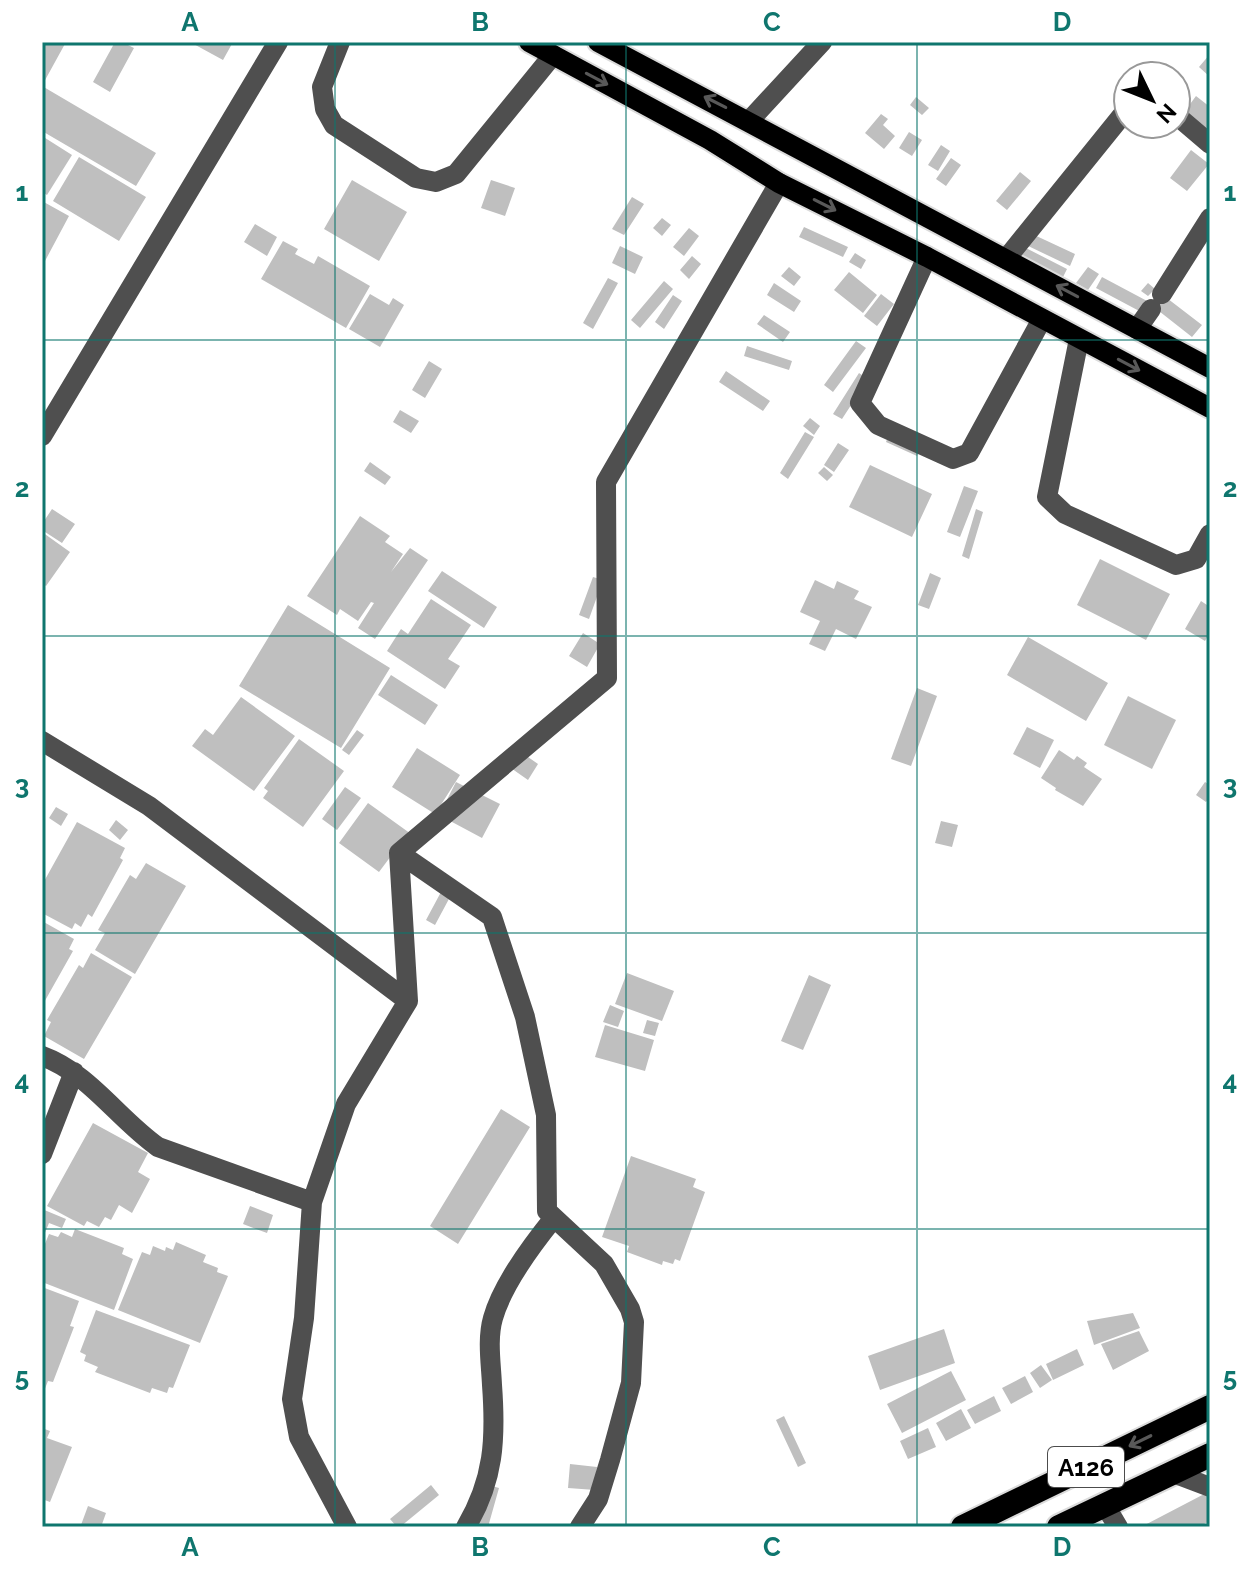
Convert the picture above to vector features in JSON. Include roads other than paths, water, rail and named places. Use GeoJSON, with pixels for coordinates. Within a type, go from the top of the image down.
{"type":"FeatureCollection","features":[{"type":"Feature","properties":{"kind":"highway","name":"A126"},"geometry":{"type":"LineString","coordinates":[[963,1527],[1210,1407]]}},
{"type":"Feature","properties":{"kind":"highway","name":"A126"},"geometry":{"type":"LineString","coordinates":[[1059,1527],[1210,1455]]}},
{"type":"Feature","properties":{"kind":"main road"},"geometry":{"type":"LineString","coordinates":[[529,42],[710,140],[779,183],[927,257],[1210,408]]}},
{"type":"Feature","properties":{"kind":"main road"},"geometry":{"type":"LineString","coordinates":[[598,42],[629,49],[749,121],[1210,368]]}},
{"type":"Feature","properties":{"kind":"street"},"geometry":{"type":"LineString","coordinates":[[42,436],[278,42]]}},
{"type":"Feature","properties":{"kind":"street"},"geometry":{"type":"LineString","coordinates":[[340,42],[322,87],[325,109],[334,125],[416,178],[436,182],[456,174],[553,55]]}},
{"type":"Feature","properties":{"kind":"street"},"geometry":{"type":"LineString","coordinates":[[749,121],[822,42]]}},
{"type":"Feature","properties":{"kind":"street"},"geometry":{"type":"LineString","coordinates":[[1006,259],[1112,128]]}},
{"type":"Feature","properties":{"kind":"street"},"geometry":{"type":"LineString","coordinates":[[1192,129],[1210,144]]}},
{"type":"Feature","properties":{"kind":"street"},"geometry":{"type":"LineString","coordinates":[[399,853],[607,678],[606,482],[779,183]]}},
{"type":"Feature","properties":{"kind":"street"},"geometry":{"type":"LineString","coordinates":[[1137,329],[1210,218]]}},
{"type":"Feature","properties":{"kind":"street"},"geometry":{"type":"LineString","coordinates":[[927,257],[860,403],[878,425],[953,459],[969,453],[1042,319]]}},
{"type":"Feature","properties":{"kind":"street"},"geometry":{"type":"LineString","coordinates":[[1079,339],[1047,497],[1065,514],[1176,565],[1196,559],[1210,534]]}},
{"type":"Feature","properties":{"kind":"street"},"geometry":{"type":"LineString","coordinates":[[42,741],[149,806],[408,1001]]}},
{"type":"Feature","properties":{"kind":"street"},"geometry":{"type":"LineString","coordinates":[[347,1527],[299,1437],[292,1399],[304,1318],[312,1202],[346,1104],[408,1001],[399,853]]}},
{"type":"Feature","properties":{"kind":"street"},"geometry":{"type":"LineString","coordinates":[[399,853],[492,917],[525,1017],[546,1115],[547,1211],[604,1264],[630,1309],[634,1322],[631,1383],[614,1448],[598,1499],[580,1527]]}},
{"type":"Feature","properties":{"kind":"street"},"geometry":{"type":"LineString","coordinates":[[42,1056],[74,1072],[158,1147],[312,1202]]}},
{"type":"Feature","properties":{"kind":"street"},"geometry":{"type":"LineString","coordinates":[[42,1154],[74,1072]]}},
{"type":"Feature","properties":{"kind":"street"},"geometry":{"type":"LineString","coordinates":[[466,1527],[481,1502],[489,1477],[494,1439],[490,1335],[494,1316],[526,1251],[553,1219]]}},
{"type":"Feature","properties":{"kind":"street"},"geometry":{"type":"LineString","coordinates":[[1173,1473],[1210,1487]]}},
{"type":"Feature","properties":{"kind":"street"},"geometry":{"type":"LineString","coordinates":[[1105,1505],[1118,1527]]}}]}
